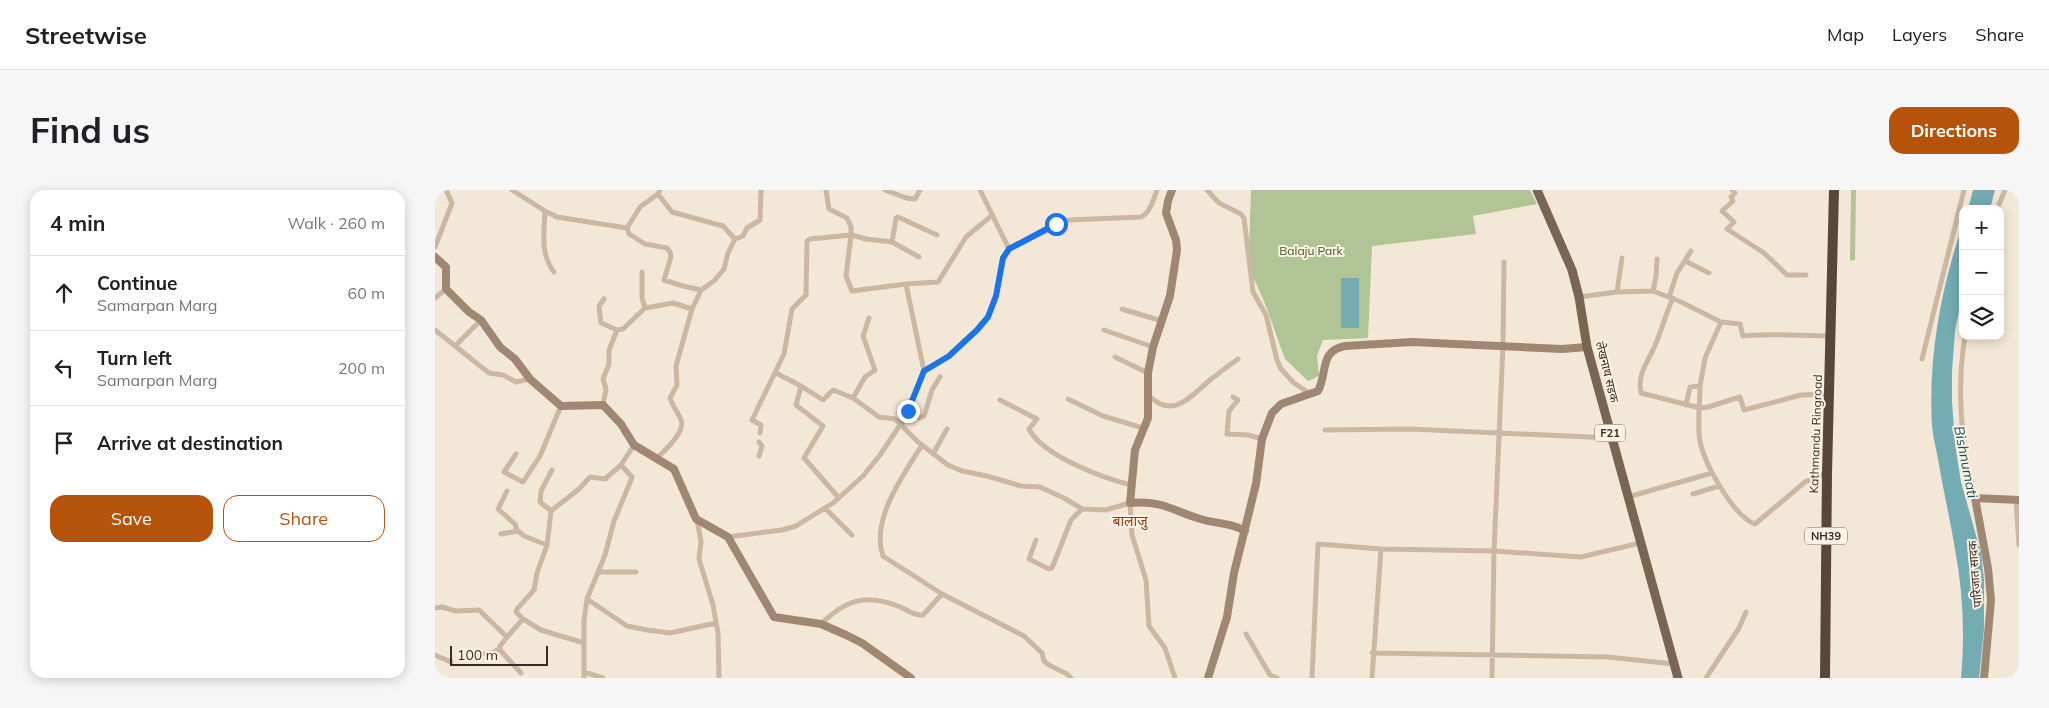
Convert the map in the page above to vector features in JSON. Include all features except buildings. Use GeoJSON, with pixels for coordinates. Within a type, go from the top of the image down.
{"type":"FeatureCollection","features":[{"type":"Feature","properties":{"kind":"highway","name":"Kathmandu Ringroad"},"geometry":{"type":"LineString","coordinates":[[1825,678],[1827,473],[1834,190]]}},
{"type":"Feature","properties":{"kind":"main road","name":"लेखनाथ सडक"},"geometry":{"type":"LineString","coordinates":[[1537,190],[1572,270],[1579,298],[1587,347],[1678,678]]}},
{"type":"Feature","properties":{"kind":"street"},"geometry":{"type":"LineString","coordinates":[[435,247],[452,203],[446,190]]}},
{"type":"Feature","properties":{"kind":"street"},"geometry":{"type":"LineString","coordinates":[[512,190],[557,217],[628,231],[645,244],[667,248],[671,257],[664,280],[701,290]]}},
{"type":"Feature","properties":{"kind":"street"},"geometry":{"type":"LineString","coordinates":[[655,460],[679,435],[683,426],[670,398],[677,385],[676,366],[692,309],[701,290],[714,281],[725,269],[735,239],[743,236],[747,228],[760,220],[761,190]]}},
{"type":"Feature","properties":{"kind":"street"},"geometry":{"type":"LineString","coordinates":[[826,190],[829,209],[847,218],[851,227],[846,276],[852,291],[938,282],[966,237],[991,216]]}},
{"type":"Feature","properties":{"kind":"street"},"geometry":{"type":"LineString","coordinates":[[885,190],[906,198],[915,199],[920,190]]}},
{"type":"Feature","properties":{"kind":"street"},"geometry":{"type":"LineString","coordinates":[[980,190],[991,216],[1009,249]]}},
{"type":"Feature","properties":{"kind":"street"},"geometry":{"type":"LineString","coordinates":[[924,371],[949,356],[988,317],[996,296],[1003,258],[1009,249],[1069,220],[1141,217],[1151,207],[1157,190]]}},
{"type":"Feature","properties":{"kind":"street"},"geometry":{"type":"LineString","coordinates":[[1172,190],[1167,201],[1166,213],[1176,240],[1177,250],[1170,296],[1153,347],[1148,374],[1148,418],[1135,450],[1130,504],[1132,535],[1146,580],[1149,626],[1165,648],[1175,678]]}},
{"type":"Feature","properties":{"kind":"street"},"geometry":{"type":"LineString","coordinates":[[1207,190],[1219,203],[1239,212],[1244,218],[1253,292],[1266,315],[1277,360],[1281,369],[1294,383],[1309,393]]}},
{"type":"Feature","properties":{"kind":"street"},"geometry":{"type":"LineString","coordinates":[[1732,190],[1735,193],[1731,197],[1733,201],[1722,211],[1734,222],[1727,229],[1764,253],[1787,275],[1806,275]]}},
{"type":"Feature","properties":{"kind":"street"},"geometry":{"type":"LineString","coordinates":[[1922,360],[1964,190]]}},
{"type":"Feature","properties":{"kind":"street"},"geometry":{"type":"LineString","coordinates":[[1999,205],[2005,190]]}},
{"type":"Feature","properties":{"kind":"street"},"geometry":{"type":"LineString","coordinates":[[628,231],[640,207],[659,192],[672,212],[723,226],[735,239]]}},
{"type":"Feature","properties":{"kind":"street"},"geometry":{"type":"LineString","coordinates":[[545,211],[543,243],[549,265],[554,272]]}},
{"type":"Feature","properties":{"kind":"street"},"geometry":{"type":"LineString","coordinates":[[892,242],[896,218],[898,217],[937,235]]}},
{"type":"Feature","properties":{"kind":"street"},"geometry":{"type":"LineString","coordinates":[[760,433],[761,425],[752,420],[784,354],[792,309],[806,294],[807,241],[810,238],[851,235],[892,242],[919,257]]}},
{"type":"Feature","properties":{"kind":"street"},"geometry":{"type":"LineString","coordinates":[[1691,251],[1674,280],[1671,297],[1658,339],[1643,368],[1639,385],[1641,392],[1699,408],[1709,407],[1738,396],[1744,410],[1801,395],[1830,394]]}},
{"type":"Feature","properties":{"kind":"street"},"geometry":{"type":"LineString","coordinates":[[435,257],[446,267],[446,288],[469,312],[481,320],[500,347],[515,359],[530,379],[561,406],[603,405],[621,424],[634,446],[655,460],[674,469],[699,527],[699,559],[719,640],[719,678]]}},
{"type":"Feature","properties":{"kind":"street"},"geometry":{"type":"LineString","coordinates":[[1617,292],[1622,258]]}},
{"type":"Feature","properties":{"kind":"street"},"geometry":{"type":"LineString","coordinates":[[1653,291],[1657,259]]}},
{"type":"Feature","properties":{"kind":"street"},"geometry":{"type":"LineString","coordinates":[[1685,261],[1709,273]]}},
{"type":"Feature","properties":{"kind":"street"},"geometry":{"type":"LineString","coordinates":[[1492,678],[1494,551],[1503,345],[1504,262]]}},
{"type":"Feature","properties":{"kind":"street"},"geometry":{"type":"LineString","coordinates":[[642,272],[642,298],[645,308]]}},
{"type":"Feature","properties":{"kind":"street"},"geometry":{"type":"LineString","coordinates":[[728,538],[797,526],[825,508],[839,498],[869,469],[901,424],[924,371],[906,284]]}},
{"type":"Feature","properties":{"kind":"street"},"geometry":{"type":"LineString","coordinates":[[435,298],[446,288]]}},
{"type":"Feature","properties":{"kind":"street"},"geometry":{"type":"LineString","coordinates":[[1579,298],[1638,290],[1653,291],[1671,297],[1721,322],[1740,324],[1743,336],[1763,334],[1774,336],[1831,336]]}},
{"type":"Feature","properties":{"kind":"street"},"geometry":{"type":"LineString","coordinates":[[604,299],[599,306],[601,323],[617,330],[623,329],[645,308],[673,302],[692,309]]}},
{"type":"Feature","properties":{"kind":"street"},"geometry":{"type":"LineString","coordinates":[[1122,309],[1162,321]]}},
{"type":"Feature","properties":{"kind":"street"},"geometry":{"type":"LineString","coordinates":[[853,398],[865,377],[875,370],[863,336],[869,318]]}},
{"type":"Feature","properties":{"kind":"street"},"geometry":{"type":"LineString","coordinates":[[455,346],[481,320]]}},
{"type":"Feature","properties":{"kind":"street"},"geometry":{"type":"LineString","coordinates":[[1721,322],[1705,358],[1700,386],[1699,408],[1700,439],[1712,473],[1719,486],[1742,516],[1755,524],[1805,482],[1827,473]]}},
{"type":"Feature","properties":{"kind":"street"},"geometry":{"type":"LineString","coordinates":[[435,330],[489,373],[503,375],[516,382],[530,379]]}},
{"type":"Feature","properties":{"kind":"street"},"geometry":{"type":"LineString","coordinates":[[603,405],[606,389],[603,379],[609,364],[609,350],[617,330]]}},
{"type":"Feature","properties":{"kind":"street"},"geometry":{"type":"LineString","coordinates":[[1104,330],[1153,347]]}},
{"type":"Feature","properties":{"kind":"street"},"geometry":{"type":"LineString","coordinates":[[1965,340],[1960,378],[1962,432],[1975,498],[2017,500],[2019,545]]}},
{"type":"Feature","properties":{"kind":"street"},"geometry":{"type":"LineString","coordinates":[[1208,678],[1227,617],[1235,573],[1256,484],[1262,439],[1276,408],[1309,393],[1318,391],[1322,383],[1327,357],[1338,347],[1391,342],[1503,345],[1562,349],[1587,347]]}},
{"type":"Feature","properties":{"kind":"street"},"geometry":{"type":"LineString","coordinates":[[1115,357],[1148,374]]}},
{"type":"Feature","properties":{"kind":"street"},"geometry":{"type":"LineString","coordinates":[[1147,394],[1155,402],[1171,407],[1182,404],[1238,359]]}},
{"type":"Feature","properties":{"kind":"street"},"geometry":{"type":"LineString","coordinates":[[776,373],[823,400],[833,390],[859,401],[879,417],[895,419],[933,454],[948,465],[962,471],[973,472],[1021,486],[1040,487],[1082,509],[1106,510],[1130,504],[1151,502],[1168,506],[1202,520],[1235,525],[1245,531]]}},
{"type":"Feature","properties":{"kind":"street"},"geometry":{"type":"LineString","coordinates":[[908,411],[919,418],[924,416],[932,390],[940,377]]}},
{"type":"Feature","properties":{"kind":"street"},"geometry":{"type":"LineString","coordinates":[[801,386],[796,405],[822,424],[823,428],[804,458],[839,498]]}},
{"type":"Feature","properties":{"kind":"street"},"geometry":{"type":"LineString","coordinates":[[1686,404],[1690,387],[1700,386]]}},
{"type":"Feature","properties":{"kind":"street"},"geometry":{"type":"LineString","coordinates":[[1233,397],[1238,400],[1229,411],[1227,434],[1248,435],[1262,439]]}},
{"type":"Feature","properties":{"kind":"street"},"geometry":{"type":"LineString","coordinates":[[1068,399],[1103,416],[1143,428]]}},
{"type":"Feature","properties":{"kind":"street"},"geometry":{"type":"LineString","coordinates":[[1000,400],[1037,419],[1029,429],[1041,445],[1060,457],[1099,476],[1131,485]]}},
{"type":"Feature","properties":{"kind":"street"},"geometry":{"type":"LineString","coordinates":[[516,454],[504,472],[523,482],[539,456],[561,406]]}},
{"type":"Feature","properties":{"kind":"street"},"geometry":{"type":"LineString","coordinates":[[933,454],[947,429]]}},
{"type":"Feature","properties":{"kind":"street"},"geometry":{"type":"LineString","coordinates":[[1325,430],[1410,429],[1499,435],[1611,438]]}},
{"type":"Feature","properties":{"kind":"street"},"geometry":{"type":"LineString","coordinates":[[759,442],[762,446],[759,456]]}},
{"type":"Feature","properties":{"kind":"street"},"geometry":{"type":"LineString","coordinates":[[922,445],[885,510],[881,550],[887,559],[942,594],[1024,636],[1042,654],[1044,661],[1068,677]]}},
{"type":"Feature","properties":{"kind":"street"},"geometry":{"type":"LineString","coordinates":[[584,643],[541,630],[523,619],[516,612],[534,590],[537,573],[547,544],[551,511],[591,477],[605,479],[621,465],[634,446]]}},
{"type":"Feature","properties":{"kind":"street"},"geometry":{"type":"LineString","coordinates":[[603,678],[584,675],[583,620],[587,599],[598,572],[614,521],[632,477],[621,465]]}},
{"type":"Feature","properties":{"kind":"street"},"geometry":{"type":"LineString","coordinates":[[551,511],[540,502],[541,491],[552,470]]}},
{"type":"Feature","properties":{"kind":"street"},"geometry":{"type":"LineString","coordinates":[[1627,497],[1712,473]]}},
{"type":"Feature","properties":{"kind":"street"},"geometry":{"type":"LineString","coordinates":[[1693,494],[1719,486]]}},
{"type":"Feature","properties":{"kind":"street"},"geometry":{"type":"LineString","coordinates":[[507,491],[498,509],[515,524],[517,531]]}},
{"type":"Feature","properties":{"kind":"street","name":"पारिजात सादक"},"geometry":{"type":"LineString","coordinates":[[1975,498],[1990,580],[1989,634],[1985,678]]}},
{"type":"Feature","properties":{"kind":"street"},"geometry":{"type":"LineString","coordinates":[[825,508],[852,535]]}},
{"type":"Feature","properties":{"kind":"street"},"geometry":{"type":"LineString","coordinates":[[1037,540],[1029,559],[1049,569],[1052,568],[1071,520],[1082,509]]}},
{"type":"Feature","properties":{"kind":"street"},"geometry":{"type":"LineString","coordinates":[[696,519],[728,538],[757,591],[774,617],[821,624],[862,643],[911,678]]}},
{"type":"Feature","properties":{"kind":"street"},"geometry":{"type":"LineString","coordinates":[[501,534],[517,531],[547,544]]}},
{"type":"Feature","properties":{"kind":"street"},"geometry":{"type":"LineString","coordinates":[[1312,678],[1318,544],[1381,549],[1494,551],[1581,557],[1640,543]]}},
{"type":"Feature","properties":{"kind":"street"},"geometry":{"type":"LineString","coordinates":[[1372,678],[1372,653],[1381,549]]}},
{"type":"Feature","properties":{"kind":"street"},"geometry":{"type":"LineString","coordinates":[[598,572],[637,572]]}},
{"type":"Feature","properties":{"kind":"street"},"geometry":{"type":"LineString","coordinates":[[821,624],[839,609],[852,601],[859,600],[897,606],[917,616],[923,615],[942,594]]}},
{"type":"Feature","properties":{"kind":"street"},"geometry":{"type":"LineString","coordinates":[[587,599],[627,626],[647,630],[670,633],[716,623]]}},
{"type":"Feature","properties":{"kind":"street"},"geometry":{"type":"LineString","coordinates":[[435,608],[442,607],[456,611],[479,610],[507,637]]}},
{"type":"Feature","properties":{"kind":"street"},"geometry":{"type":"LineString","coordinates":[[1706,678],[1739,628],[1746,612]]}},
{"type":"Feature","properties":{"kind":"street"},"geometry":{"type":"LineString","coordinates":[[478,654],[493,653],[500,648],[523,619]]}},
{"type":"Feature","properties":{"kind":"street"},"geometry":{"type":"LineString","coordinates":[[1246,634],[1270,675],[1277,678]]}},
{"type":"Feature","properties":{"kind":"street"},"geometry":{"type":"LineString","coordinates":[[500,648],[521,674]]}},
{"type":"Feature","properties":{"kind":"street"},"geometry":{"type":"LineString","coordinates":[[1372,653],[1608,657],[1674,664]]}},
{"type":"Feature","properties":{"kind":"street"},"geometry":{"type":"LineString","coordinates":[[435,655],[451,662]]}},
{"type":"Feature","properties":{"kind":"green space","name":"Balaju Park"},"geometry":{"type":"Polygon","coordinates":[[[1251,190],[1530,190],[1537,204],[1473,216],[1476,234],[1372,246],[1368,338],[1323,340],[1317,356],[1319,376],[1308,381],[1285,359],[1264,301],[1253,277],[1249,250],[1251,190]]]}},
{"type":"Feature","properties":{"kind":"green space"},"geometry":{"type":"Polygon","coordinates":[[[1851,190],[1856,190],[1855,260],[1850,261],[1851,190]]]}},
{"type":"Feature","properties":{"kind":"water"},"geometry":{"type":"Polygon","coordinates":[[[1973,190],[1995,190],[1991,205],[1969,205],[1973,190]]]}},
{"type":"Feature","properties":{"kind":"water"},"geometry":{"type":"Polygon","coordinates":[[[1959,236],[1959,311],[1955,331],[1952,401],[1955,444],[1961,482],[1981,553],[1984,579],[1984,629],[1979,678],[1961,678],[1963,614],[1960,581],[1932,426],[1931,400],[1934,349],[1942,298],[1959,236]]]}},
{"type":"Feature","properties":{"kind":"water"},"geometry":{"type":"Polygon","coordinates":[[[1341,278],[1359,278],[1359,328],[1341,328],[1341,278]]]}},
{"type":"Feature","properties":{"kind":"district","name":"बालाजु"},"geometry":{"type":"Point","coordinates":[1130,521]}},
{"type":"Feature","properties":{"kind":"route"},"geometry":{"type":"LineString","coordinates":[[908,411],[924,371],[949,356],[988,317],[996,296],[1000,265],[1009,249],[1024,240],[1041,234],[1056,224]]}},
{"type":"Feature","properties":{"kind":"water label","name":"Bishnumati"},"geometry":{"type":"Point","coordinates":[1966,462]}}]}
